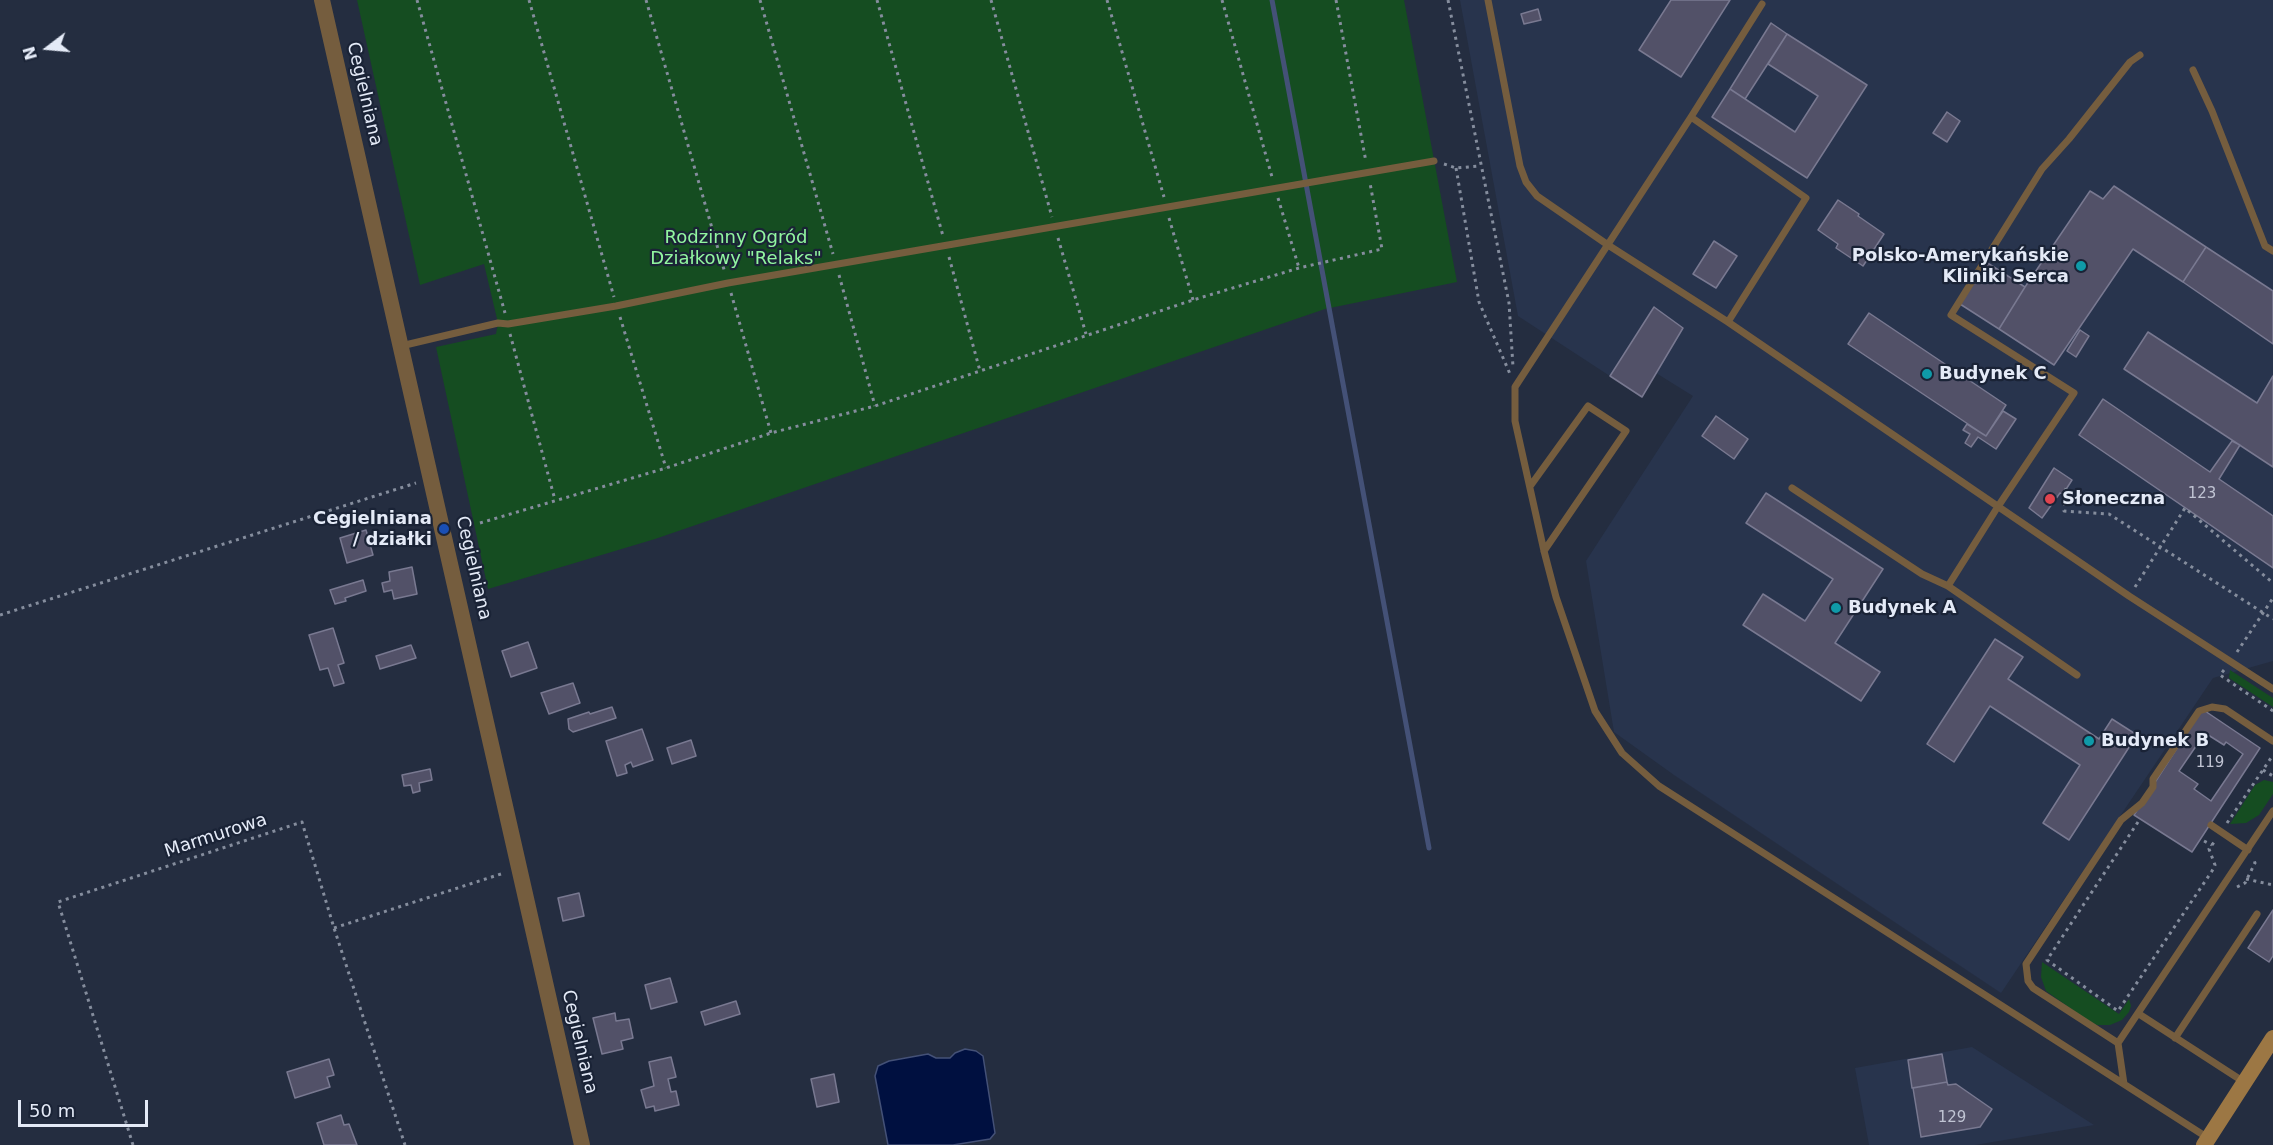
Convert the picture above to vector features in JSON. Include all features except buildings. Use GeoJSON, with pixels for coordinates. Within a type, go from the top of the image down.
{"type":"FeatureCollection","features":[{"type":"Feature","properties":{"kind":"main road"},"geometry":{"type":"LineString","coordinates":[[2206,1142],[2273,1038]]}},
{"type":"Feature","properties":{"kind":"street","name":"Cegielniana"},"geometry":{"type":"LineString","coordinates":[[322,0],[582,1145]]}},
{"type":"Feature","properties":{"kind":"lane"},"geometry":{"type":"LineString","coordinates":[[1488,0],[1520,166],[1526,182],[1547,205],[1728,322],[1997,508],[2273,689]]}},
{"type":"Feature","properties":{"kind":"lane"},"geometry":{"type":"LineString","coordinates":[[1762,4],[1515,387],[1515,421],[1544,551],[1595,711],[1622,753],[1659,786],[2124,1084],[2206,1142]]}},
{"type":"Feature","properties":{"kind":"lane"},"geometry":{"type":"LineString","coordinates":[[1948,586],[2074,393],[1951,315],[2042,169],[2130,62],[2140,54]]}},
{"type":"Feature","properties":{"kind":"lane"},"geometry":{"type":"LineString","coordinates":[[2193,69],[2265,246],[2273,252]]}},
{"type":"Feature","properties":{"kind":"lane"},"geometry":{"type":"LineString","coordinates":[[1691,117],[1806,198],[1728,322]]}},
{"type":"Feature","properties":{"kind":"lane"},"geometry":{"type":"LineString","coordinates":[[401,346],[498,323],[508,324],[616,306],[728,283],[1434,161]]}},
{"type":"Feature","properties":{"kind":"lane"},"geometry":{"type":"LineString","coordinates":[[1531,485],[1588,406],[1626,431],[1544,551]]}},
{"type":"Feature","properties":{"kind":"lane"},"geometry":{"type":"LineString","coordinates":[[1792,488],[1922,574],[1948,586],[2078,675]]}},
{"type":"Feature","properties":{"kind":"lane"},"geometry":{"type":"LineString","coordinates":[[2118,1043],[2033,988],[2026,973],[2026,964],[2121,820],[2142,803],[2153,787],[2152,779],[2199,711],[2212,707],[2225,709],[2273,741]]}},
{"type":"Feature","properties":{"kind":"lane"},"geometry":{"type":"LineString","coordinates":[[2124,1084],[2118,1043],[2273,811]]}},
{"type":"Feature","properties":{"kind":"lane"},"geometry":{"type":"LineString","coordinates":[[2211,825],[2248,850]]}},
{"type":"Feature","properties":{"kind":"lane"},"geometry":{"type":"LineString","coordinates":[[2175,1038],[2257,914]]}},
{"type":"Feature","properties":{"kind":"lane"},"geometry":{"type":"LineString","coordinates":[[2139,1014],[2244,1082]]}},
{"type":"Feature","properties":{"kind":"path"},"geometry":{"type":"LineString","coordinates":[[417,0],[555,500]]}},
{"type":"Feature","properties":{"kind":"path"},"geometry":{"type":"LineString","coordinates":[[530,0],[616,306],[666,468]]}},
{"type":"Feature","properties":{"kind":"path"},"geometry":{"type":"LineString","coordinates":[[646,0],[771,433]]}},
{"type":"Feature","properties":{"kind":"path"},"geometry":{"type":"LineString","coordinates":[[760,0],[875,406]]}},
{"type":"Feature","properties":{"kind":"path"},"geometry":{"type":"LineString","coordinates":[[877,0],[980,370]]}},
{"type":"Feature","properties":{"kind":"path"},"geometry":{"type":"LineString","coordinates":[[991,0],[1086,334]]}},
{"type":"Feature","properties":{"kind":"path"},"geometry":{"type":"LineString","coordinates":[[1107,0],[1193,300]]}},
{"type":"Feature","properties":{"kind":"path"},"geometry":{"type":"LineString","coordinates":[[1222,0],[1299,268]]}},
{"type":"Feature","properties":{"kind":"path"},"geometry":{"type":"LineString","coordinates":[[480,523],[666,468],[771,433],[875,406],[1193,300],[1299,268],[1382,249],[1336,0]]}},
{"type":"Feature","properties":{"kind":"path"},"geometry":{"type":"LineString","coordinates":[[1448,0],[1509,303],[1515,387]]}},
{"type":"Feature","properties":{"kind":"path"},"geometry":{"type":"LineString","coordinates":[[1434,161],[1456,168],[1480,166]]}},
{"type":"Feature","properties":{"kind":"path"},"geometry":{"type":"LineString","coordinates":[[1456,168],[1479,302],[1515,387]]}},
{"type":"Feature","properties":{"kind":"path"},"geometry":{"type":"LineString","coordinates":[[0,615],[432,478]]}},
{"type":"Feature","properties":{"kind":"path"},"geometry":{"type":"LineString","coordinates":[[2066,488],[2064,511],[2109,514],[2161,545],[2273,619]]}},
{"type":"Feature","properties":{"kind":"path"},"geometry":{"type":"LineString","coordinates":[[2129,596],[2185,508],[2273,584]]}},
{"type":"Feature","properties":{"kind":"path"},"geometry":{"type":"LineString","coordinates":[[2273,598],[2220,675],[2273,711]]}},
{"type":"Feature","properties":{"kind":"path"},"geometry":{"type":"LineString","coordinates":[[2142,817],[2047,960],[2118,1011],[2212,871],[2215,865],[2209,849],[2273,755]]}},
{"type":"Feature","properties":{"kind":"path"},"geometry":{"type":"LineString","coordinates":[[2263,770],[2273,776]]}},
{"type":"Feature","properties":{"kind":"path","name":"Marmurowa"},"geometry":{"type":"LineString","coordinates":[[133,1145],[58,902],[302,822],[405,1145]]}},
{"type":"Feature","properties":{"kind":"path"},"geometry":{"type":"LineString","coordinates":[[2204,841],[2222,847]]}},
{"type":"Feature","properties":{"kind":"path"},"geometry":{"type":"LineString","coordinates":[[334,928],[520,867]]}},
{"type":"Feature","properties":{"kind":"path"},"geometry":{"type":"LineString","coordinates":[[2240,876],[2257,883],[2273,885]]}},
{"type":"Feature","properties":{"kind":"shaded area"},"geometry":{"type":"Polygon","coordinates":[[[1460,0],[2273,0],[2273,661],[2213,678],[2001,993],[1674,775],[1614,732],[1586,561],[1693,396],[1656,373],[1642,397],[1518,316],[1460,0]]]}},
{"type":"Feature","properties":{"kind":"shaded area"},"geometry":{"type":"Polygon","coordinates":[[[1972,1047],[2094,1125],[1975,1145],[1869,1145],[1855,1068],[1972,1047]]]}},
{"type":"Feature","properties":{"kind":"shaded area"},"geometry":{"type":"Polygon","coordinates":[[[965,1049],[976,1051],[983,1056],[995,1133],[990,1139],[953,1145],[888,1145],[875,1076],[878,1066],[889,1061],[928,1054],[936,1058],[950,1058],[965,1049]]]}},
{"type":"Feature","properties":{"kind":"green space","name":"Rodzinny Ogród Działkowy \"Relaks\""},"geometry":{"type":"Polygon","coordinates":[[[357,0],[1404,0],[1457,282],[1325,309],[655,539],[488,589],[436,347],[496,334],[498,323],[484,264],[420,285],[357,0]]]}},
{"type":"Feature","properties":{"kind":"green space"},"geometry":{"type":"Polygon","coordinates":[[[2230,670],[2273,698],[2273,707],[2229,678],[2230,670]]]}},
{"type":"Feature","properties":{"kind":"green space"},"geometry":{"type":"Polygon","coordinates":[[[2264,780],[2273,782],[2273,794],[2259,815],[2246,823],[2230,824],[2255,785],[2264,780]]]}},
{"type":"Feature","properties":{"kind":"green space"},"geometry":{"type":"Polygon","coordinates":[[[2042,962],[2119,1014],[2129,999],[2131,1006],[2129,1012],[2122,1020],[2110,1025],[2097,1025],[2087,1020],[2046,991],[2041,977],[2042,962]]]}},
{"type":"Feature","properties":{"kind":"waterway"},"geometry":{"type":"LineString","coordinates":[[1272,0],[1429,848]]}},
{"type":"Feature","properties":{"kind":"place","name":"Polsko-Amerykańskie Kliniki Serca"},"geometry":{"type":"Point","coordinates":[2081,266]}},
{"type":"Feature","properties":{"kind":"place","name":"Budynek C"},"geometry":{"type":"Point","coordinates":[1927,374]}},
{"type":"Feature","properties":{"kind":"place","name":"Słoneczna"},"geometry":{"type":"Point","coordinates":[2050,499]}},
{"type":"Feature","properties":{"kind":"place","name":"Cegielniana / działki"},"geometry":{"type":"Point","coordinates":[444,529]}},
{"type":"Feature","properties":{"kind":"place","name":"Budynek A"},"geometry":{"type":"Point","coordinates":[1836,608]}},
{"type":"Feature","properties":{"kind":"place","name":"Budynek B"},"geometry":{"type":"Point","coordinates":[2089,741]}}]}
